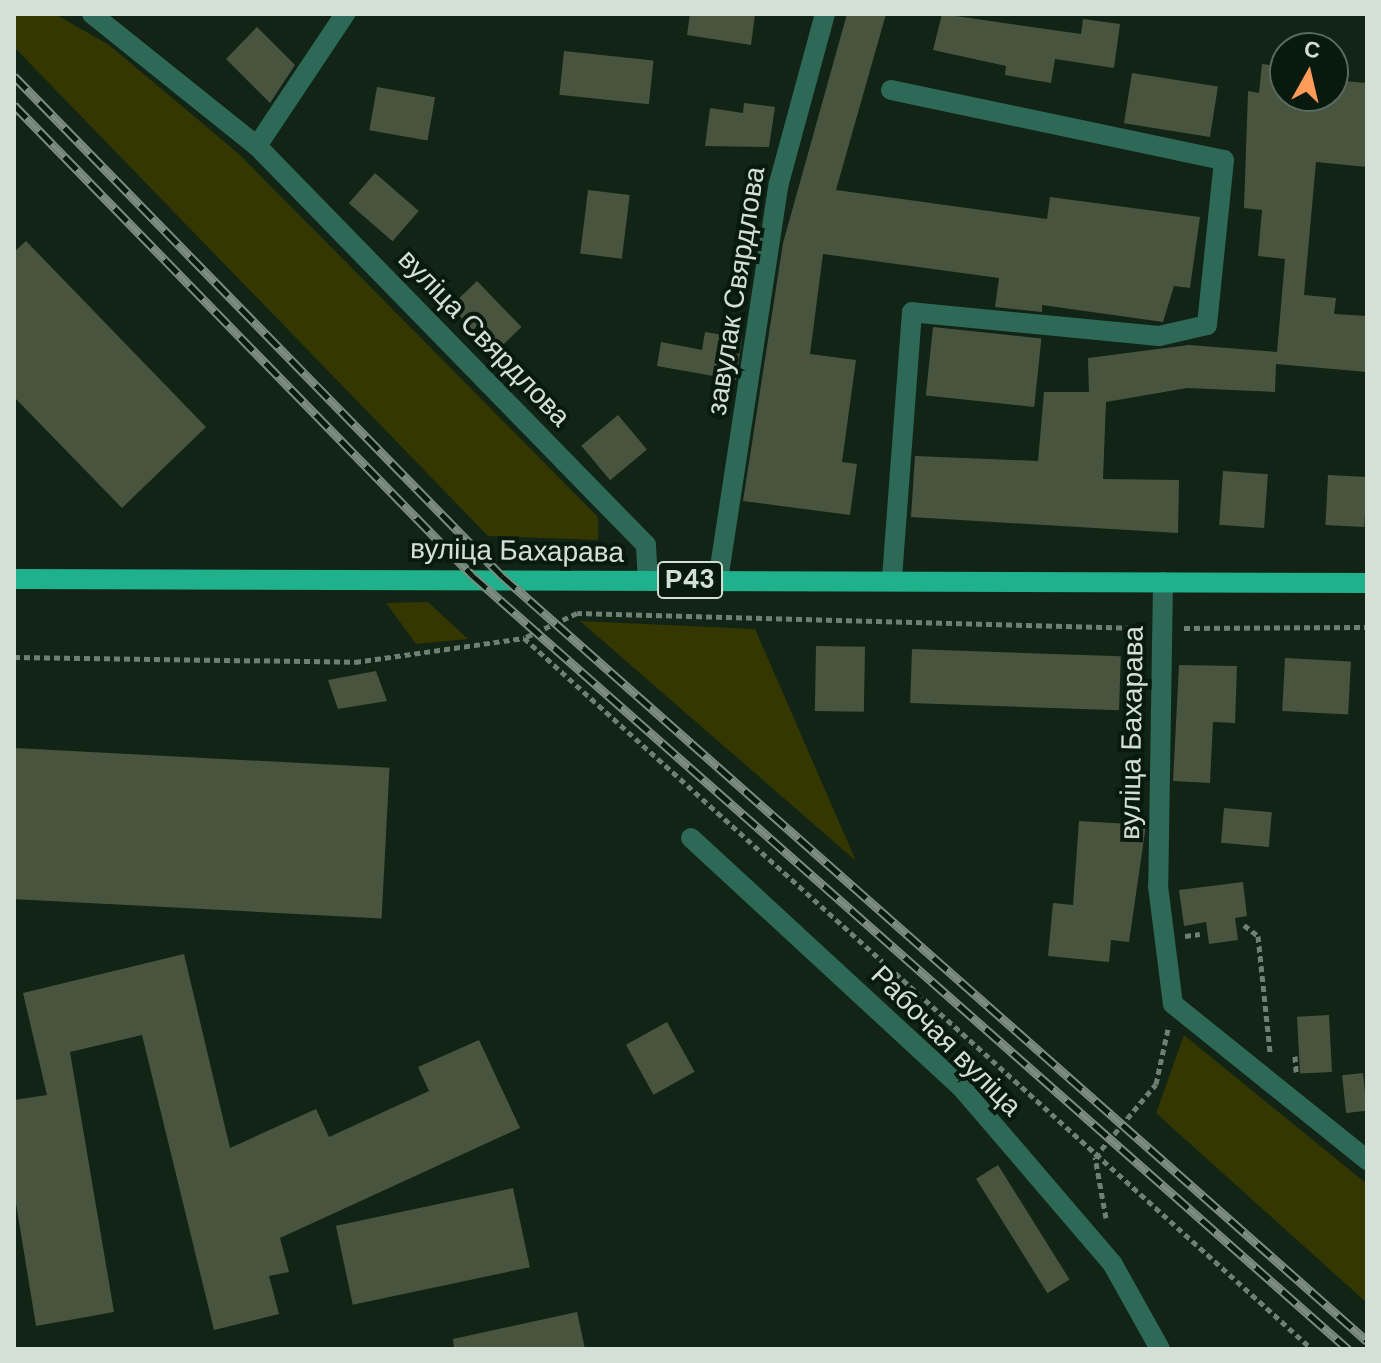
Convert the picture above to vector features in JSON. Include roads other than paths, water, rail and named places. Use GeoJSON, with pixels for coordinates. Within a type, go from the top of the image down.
{"type":"FeatureCollection","features":[{"type":"Feature","properties":{"kind":"main road","name":"вуліца Бахарава"},"geometry":{"type":"LineString","coordinates":[[14,579],[1367,583]]}},
{"type":"Feature","properties":{"kind":"street","name":"вуліца Свярдлова"},"geometry":{"type":"LineString","coordinates":[[92,14],[120,21],[257,146],[646,545],[648,580]]}},
{"type":"Feature","properties":{"kind":"street"},"geometry":{"type":"LineString","coordinates":[[257,146],[345,14]]}},
{"type":"Feature","properties":{"kind":"street","name":"завулак Свярдлова"},"geometry":{"type":"LineString","coordinates":[[718,580],[779,183],[825,14]]}},
{"type":"Feature","properties":{"kind":"street"},"geometry":{"type":"LineString","coordinates":[[891,90],[1224,160],[1207,325],[1159,336],[912,312],[892,581]]}},
{"type":"Feature","properties":{"kind":"street","name":"вуліца Бахарава"},"geometry":{"type":"LineString","coordinates":[[1163,582],[1158,886],[1173,1004],[1367,1160]]}},
{"type":"Feature","properties":{"kind":"street","name":"Рабочая вуліца"},"geometry":{"type":"LineString","coordinates":[[691,838],[961,1087],[1112,1263],[1160,1349]]}},
{"type":"Feature","properties":{"kind":"railway"},"geometry":{"type":"LineString","coordinates":[[14,76],[502,576],[1367,1341]]}},
{"type":"Feature","properties":{"kind":"railway"},"geometry":{"type":"LineString","coordinates":[[14,105],[473,576],[1348,1349]]}}]}
